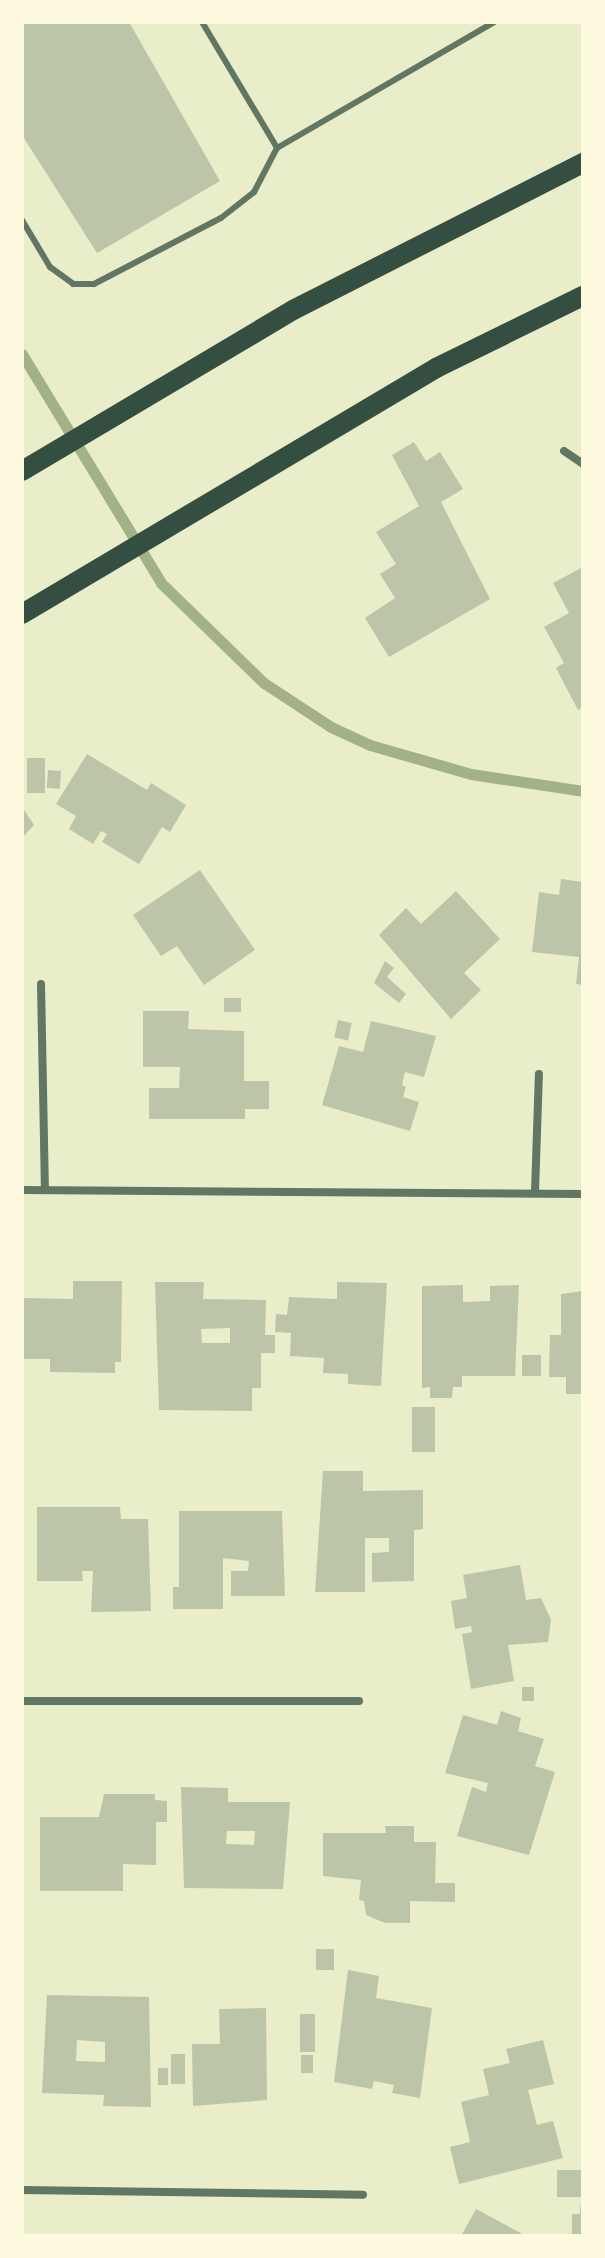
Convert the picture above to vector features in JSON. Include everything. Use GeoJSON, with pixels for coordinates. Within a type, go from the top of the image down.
{"type":"FeatureCollection","features":[{"type":"Feature","properties":{"kind":"main road"},"geometry":{"type":"LineString","coordinates":[[22,471],[96,423],[295,309],[583,163]]}},
{"type":"Feature","properties":{"kind":"main road"},"geometry":{"type":"LineString","coordinates":[[22,614],[103,563],[436,368],[583,296]]}},
{"type":"Feature","properties":{"kind":"street"},"geometry":{"type":"LineString","coordinates":[[564,451],[583,464]]}},
{"type":"Feature","properties":{"kind":"street"},"geometry":{"type":"LineString","coordinates":[[41,984],[45,1190]]}},
{"type":"Feature","properties":{"kind":"street"},"geometry":{"type":"LineString","coordinates":[[535,1192],[539,1074]]}},
{"type":"Feature","properties":{"kind":"street"},"geometry":{"type":"LineString","coordinates":[[22,1190],[583,1194]]}},
{"type":"Feature","properties":{"kind":"street"},"geometry":{"type":"LineString","coordinates":[[22,1701],[359,1701]]}},
{"type":"Feature","properties":{"kind":"street"},"geometry":{"type":"LineString","coordinates":[[22,2190],[363,2195]]}},
{"type":"Feature","properties":{"kind":"lane"},"geometry":{"type":"LineString","coordinates":[[202,22],[277,148]]}},
{"type":"Feature","properties":{"kind":"lane"},"geometry":{"type":"LineString","coordinates":[[22,220],[50,267],[73,284],[94,284],[221,218],[254,192],[277,148],[494,22]]}},
{"type":"Feature","properties":{"kind":"building"},"geometry":{"type":"Polygon","coordinates":[[[22,22],[129,22],[220,181],[97,253],[22,135],[22,22]]]}},
{"type":"Feature","properties":{"kind":"building"},"geometry":{"type":"Polygon","coordinates":[[[414,442],[426,461],[440,452],[463,489],[441,502],[490,599],[389,657],[365,618],[395,598],[380,574],[396,564],[376,532],[419,506],[392,455],[414,442]]]}},
{"type":"Feature","properties":{"kind":"building"},"geometry":{"type":"Polygon","coordinates":[[[583,567],[583,707],[578,710],[556,668],[564,663],[544,627],[569,613],[553,583],[583,567]]]}},
{"type":"Feature","properties":{"kind":"building"},"geometry":{"type":"Polygon","coordinates":[[[87,754],[147,790],[151,783],[186,805],[170,832],[162,827],[139,864],[102,842],[107,834],[101,831],[93,844],[69,829],[76,816],[56,804],[87,754]]]}},
{"type":"Feature","properties":{"kind":"building"},"geometry":{"type":"Polygon","coordinates":[[[27,758],[45,758],[45,793],[27,793],[27,758]]]}},
{"type":"Feature","properties":{"kind":"building"},"geometry":{"type":"Polygon","coordinates":[[[48,770],[61,771],[60,789],[47,788],[48,770]]]}},
{"type":"Feature","properties":{"kind":"building"},"geometry":{"type":"Polygon","coordinates":[[[22,807],[34,825],[22,838],[22,807]]]}},
{"type":"Feature","properties":{"kind":"building"},"geometry":{"type":"Polygon","coordinates":[[[200,870],[255,950],[204,985],[177,946],[161,956],[133,915],[200,870]]]}},
{"type":"Feature","properties":{"kind":"building"},"geometry":{"type":"Polygon","coordinates":[[[561,879],[583,882],[583,985],[576,984],[579,957],[532,952],[539,892],[559,895],[561,879]]]}},
{"type":"Feature","properties":{"kind":"building"},"geometry":{"type":"Polygon","coordinates":[[[456,891],[500,939],[464,973],[481,990],[451,1019],[379,935],[406,908],[421,924],[456,891]]]}},
{"type":"Feature","properties":{"kind":"building"},"geometry":{"type":"Polygon","coordinates":[[[385,961],[394,968],[387,977],[406,994],[399,1003],[374,983],[385,961]]]}},
{"type":"Feature","properties":{"kind":"building"},"geometry":{"type":"Polygon","coordinates":[[[224,998],[241,998],[241,1012],[224,1012],[224,998]]]}},
{"type":"Feature","properties":{"kind":"building"},"geometry":{"type":"Polygon","coordinates":[[[143,1011],[189,1011],[188,1029],[244,1031],[244,1081],[269,1081],[269,1109],[245,1109],[245,1119],[149,1119],[149,1088],[179,1088],[180,1067],[143,1067],[143,1011]]]}},
{"type":"Feature","properties":{"kind":"building"},"geometry":{"type":"Polygon","coordinates":[[[338,1020],[352,1023],[348,1041],[334,1038],[338,1020]]]}},
{"type":"Feature","properties":{"kind":"building"},"geometry":{"type":"Polygon","coordinates":[[[371,1021],[436,1036],[424,1077],[405,1072],[403,1097],[419,1102],[410,1131],[322,1105],[339,1046],[363,1052],[371,1021]]]}},
{"type":"Feature","properties":{"kind":"building"},"geometry":{"type":"Polygon","coordinates":[[[73,1281],[122,1281],[121,1362],[115,1362],[115,1373],[50,1372],[50,1359],[23,1359],[23,1298],[73,1299],[73,1281]]]}},
{"type":"Feature","properties":{"kind":"building"},"geometry":{"type":"Polygon","coordinates":[[[155,1282],[204,1282],[203,1299],[266,1300],[265,1335],[275,1335],[275,1353],[261,1353],[261,1388],[252,1388],[252,1411],[159,1410],[155,1282]],[[230,1328],[201,1329],[202,1343],[230,1343],[230,1328]]]}},
{"type":"Feature","properties":{"kind":"building"},"geometry":{"type":"Polygon","coordinates":[[[337,1282],[387,1283],[381,1386],[348,1384],[348,1374],[323,1373],[324,1358],[290,1356],[291,1333],[275,1332],[276,1314],[287,1315],[289,1297],[337,1299],[337,1282]]]}},
{"type":"Feature","properties":{"kind":"building"},"geometry":{"type":"Polygon","coordinates":[[[463,1285],[463,1302],[490,1301],[490,1286],[519,1285],[515,1376],[462,1376],[462,1387],[453,1387],[452,1398],[430,1398],[430,1387],[422,1388],[422,1286],[463,1285]]]}},
{"type":"Feature","properties":{"kind":"building"},"geometry":{"type":"Polygon","coordinates":[[[583,1291],[583,1394],[566,1394],[566,1377],[549,1377],[550,1335],[561,1335],[561,1294],[583,1291]]]}},
{"type":"Feature","properties":{"kind":"building"},"geometry":{"type":"Polygon","coordinates":[[[522,1355],[541,1355],[541,1376],[522,1376],[522,1355]]]}},
{"type":"Feature","properties":{"kind":"building"},"geometry":{"type":"Polygon","coordinates":[[[412,1407],[435,1407],[435,1452],[412,1452],[412,1407]]]}},
{"type":"Feature","properties":{"kind":"building"},"geometry":{"type":"Polygon","coordinates":[[[323,1471],[363,1471],[363,1491],[423,1490],[423,1529],[414,1530],[414,1581],[372,1582],[372,1553],[389,1552],[389,1538],[365,1538],[365,1592],[315,1592],[323,1471]]]}},
{"type":"Feature","properties":{"kind":"building"},"geometry":{"type":"Polygon","coordinates":[[[37,1507],[120,1507],[121,1519],[148,1519],[151,1611],[91,1612],[93,1571],[82,1571],[83,1581],[37,1581],[37,1507]]]}},
{"type":"Feature","properties":{"kind":"building"},"geometry":{"type":"Polygon","coordinates":[[[179,1511],[282,1511],[285,1596],[231,1596],[231,1571],[248,1571],[249,1561],[223,1558],[223,1609],[173,1609],[173,1587],[179,1587],[179,1511]]]}},
{"type":"Feature","properties":{"kind":"building"},"geometry":{"type":"Polygon","coordinates":[[[520,1565],[526,1600],[541,1598],[551,1620],[548,1642],[508,1645],[514,1681],[471,1689],[462,1634],[472,1632],[471,1626],[455,1629],[451,1601],[467,1598],[463,1575],[520,1565]]]}},
{"type":"Feature","properties":{"kind":"building"},"geometry":{"type":"Polygon","coordinates":[[[522,1687],[534,1687],[534,1701],[522,1701],[522,1687]]]}},
{"type":"Feature","properties":{"kind":"building"},"geometry":{"type":"Polygon","coordinates":[[[501,1711],[521,1718],[518,1731],[544,1739],[535,1766],[555,1772],[529,1855],[457,1836],[472,1787],[486,1792],[488,1783],[445,1773],[463,1715],[497,1725],[501,1711]]]}},
{"type":"Feature","properties":{"kind":"building"},"geometry":{"type":"Polygon","coordinates":[[[181,1787],[228,1788],[228,1802],[290,1802],[283,1889],[184,1888],[181,1787]],[[227,1831],[226,1844],[254,1845],[255,1831],[227,1831]]]}},
{"type":"Feature","properties":{"kind":"building"},"geometry":{"type":"Polygon","coordinates":[[[104,1794],[155,1794],[155,1800],[167,1801],[167,1822],[156,1822],[156,1865],[123,1864],[123,1891],[40,1891],[40,1817],[99,1817],[104,1794]]]}},
{"type":"Feature","properties":{"kind":"building"},"geometry":{"type":"Polygon","coordinates":[[[385,1826],[414,1826],[414,1842],[436,1842],[435,1883],[455,1883],[455,1902],[410,1901],[410,1923],[385,1923],[366,1915],[364,1901],[359,1900],[361,1880],[323,1876],[323,1833],[386,1833],[385,1826]]]}},
{"type":"Feature","properties":{"kind":"building"},"geometry":{"type":"Polygon","coordinates":[[[316,1949],[334,1949],[334,1970],[316,1970],[316,1949]]]}},
{"type":"Feature","properties":{"kind":"building"},"geometry":{"type":"Polygon","coordinates":[[[348,1970],[379,1976],[376,1998],[432,2008],[420,2098],[392,2093],[394,2085],[374,2081],[372,2089],[334,2082],[348,1970]]]}},
{"type":"Feature","properties":{"kind":"building"},"geometry":{"type":"Polygon","coordinates":[[[47,1995],[149,1997],[151,2107],[103,2106],[104,2095],[42,2093],[47,1995]],[[77,2040],[76,2061],[105,2062],[105,2042],[77,2040]]]}},
{"type":"Feature","properties":{"kind":"building"},"geometry":{"type":"Polygon","coordinates":[[[266,2008],[267,2100],[193,2106],[192,2044],[220,2044],[219,2009],[266,2008]]]}},
{"type":"Feature","properties":{"kind":"building"},"geometry":{"type":"Polygon","coordinates":[[[300,2014],[315,2014],[315,2052],[300,2052],[300,2014]]]}},
{"type":"Feature","properties":{"kind":"building"},"geometry":{"type":"Polygon","coordinates":[[[543,2040],[554,2084],[528,2090],[537,2125],[553,2121],[563,2158],[459,2184],[450,2147],[470,2142],[461,2102],[489,2095],[483,2069],[510,2063],[506,2049],[543,2040]]]}},
{"type":"Feature","properties":{"kind":"building"},"geometry":{"type":"Polygon","coordinates":[[[171,2054],[185,2054],[185,2084],[171,2084],[171,2054]]]}},
{"type":"Feature","properties":{"kind":"building"},"geometry":{"type":"Polygon","coordinates":[[[301,2055],[313,2055],[313,2073],[301,2073],[301,2055]]]}},
{"type":"Feature","properties":{"kind":"building"},"geometry":{"type":"Polygon","coordinates":[[[158,2068],[168,2068],[168,2085],[158,2085],[158,2068]]]}},
{"type":"Feature","properties":{"kind":"building"},"geometry":{"type":"Polygon","coordinates":[[[557,2170],[583,2170],[583,2197],[557,2197],[557,2170]]]}},
{"type":"Feature","properties":{"kind":"building"},"geometry":{"type":"Polygon","coordinates":[[[580,2201],[583,2236],[572,2236],[572,2214],[580,2214],[580,2201]]]}},
{"type":"Feature","properties":{"kind":"building"},"geometry":{"type":"Polygon","coordinates":[[[476,2209],[526,2236],[461,2236],[476,2209]]]}},
{"type":"Feature","properties":{"kind":"waterway"},"geometry":{"type":"LineString","coordinates":[[22,354],[161,583],[264,683],[331,727],[370,745],[471,774],[583,791]]}}]}
